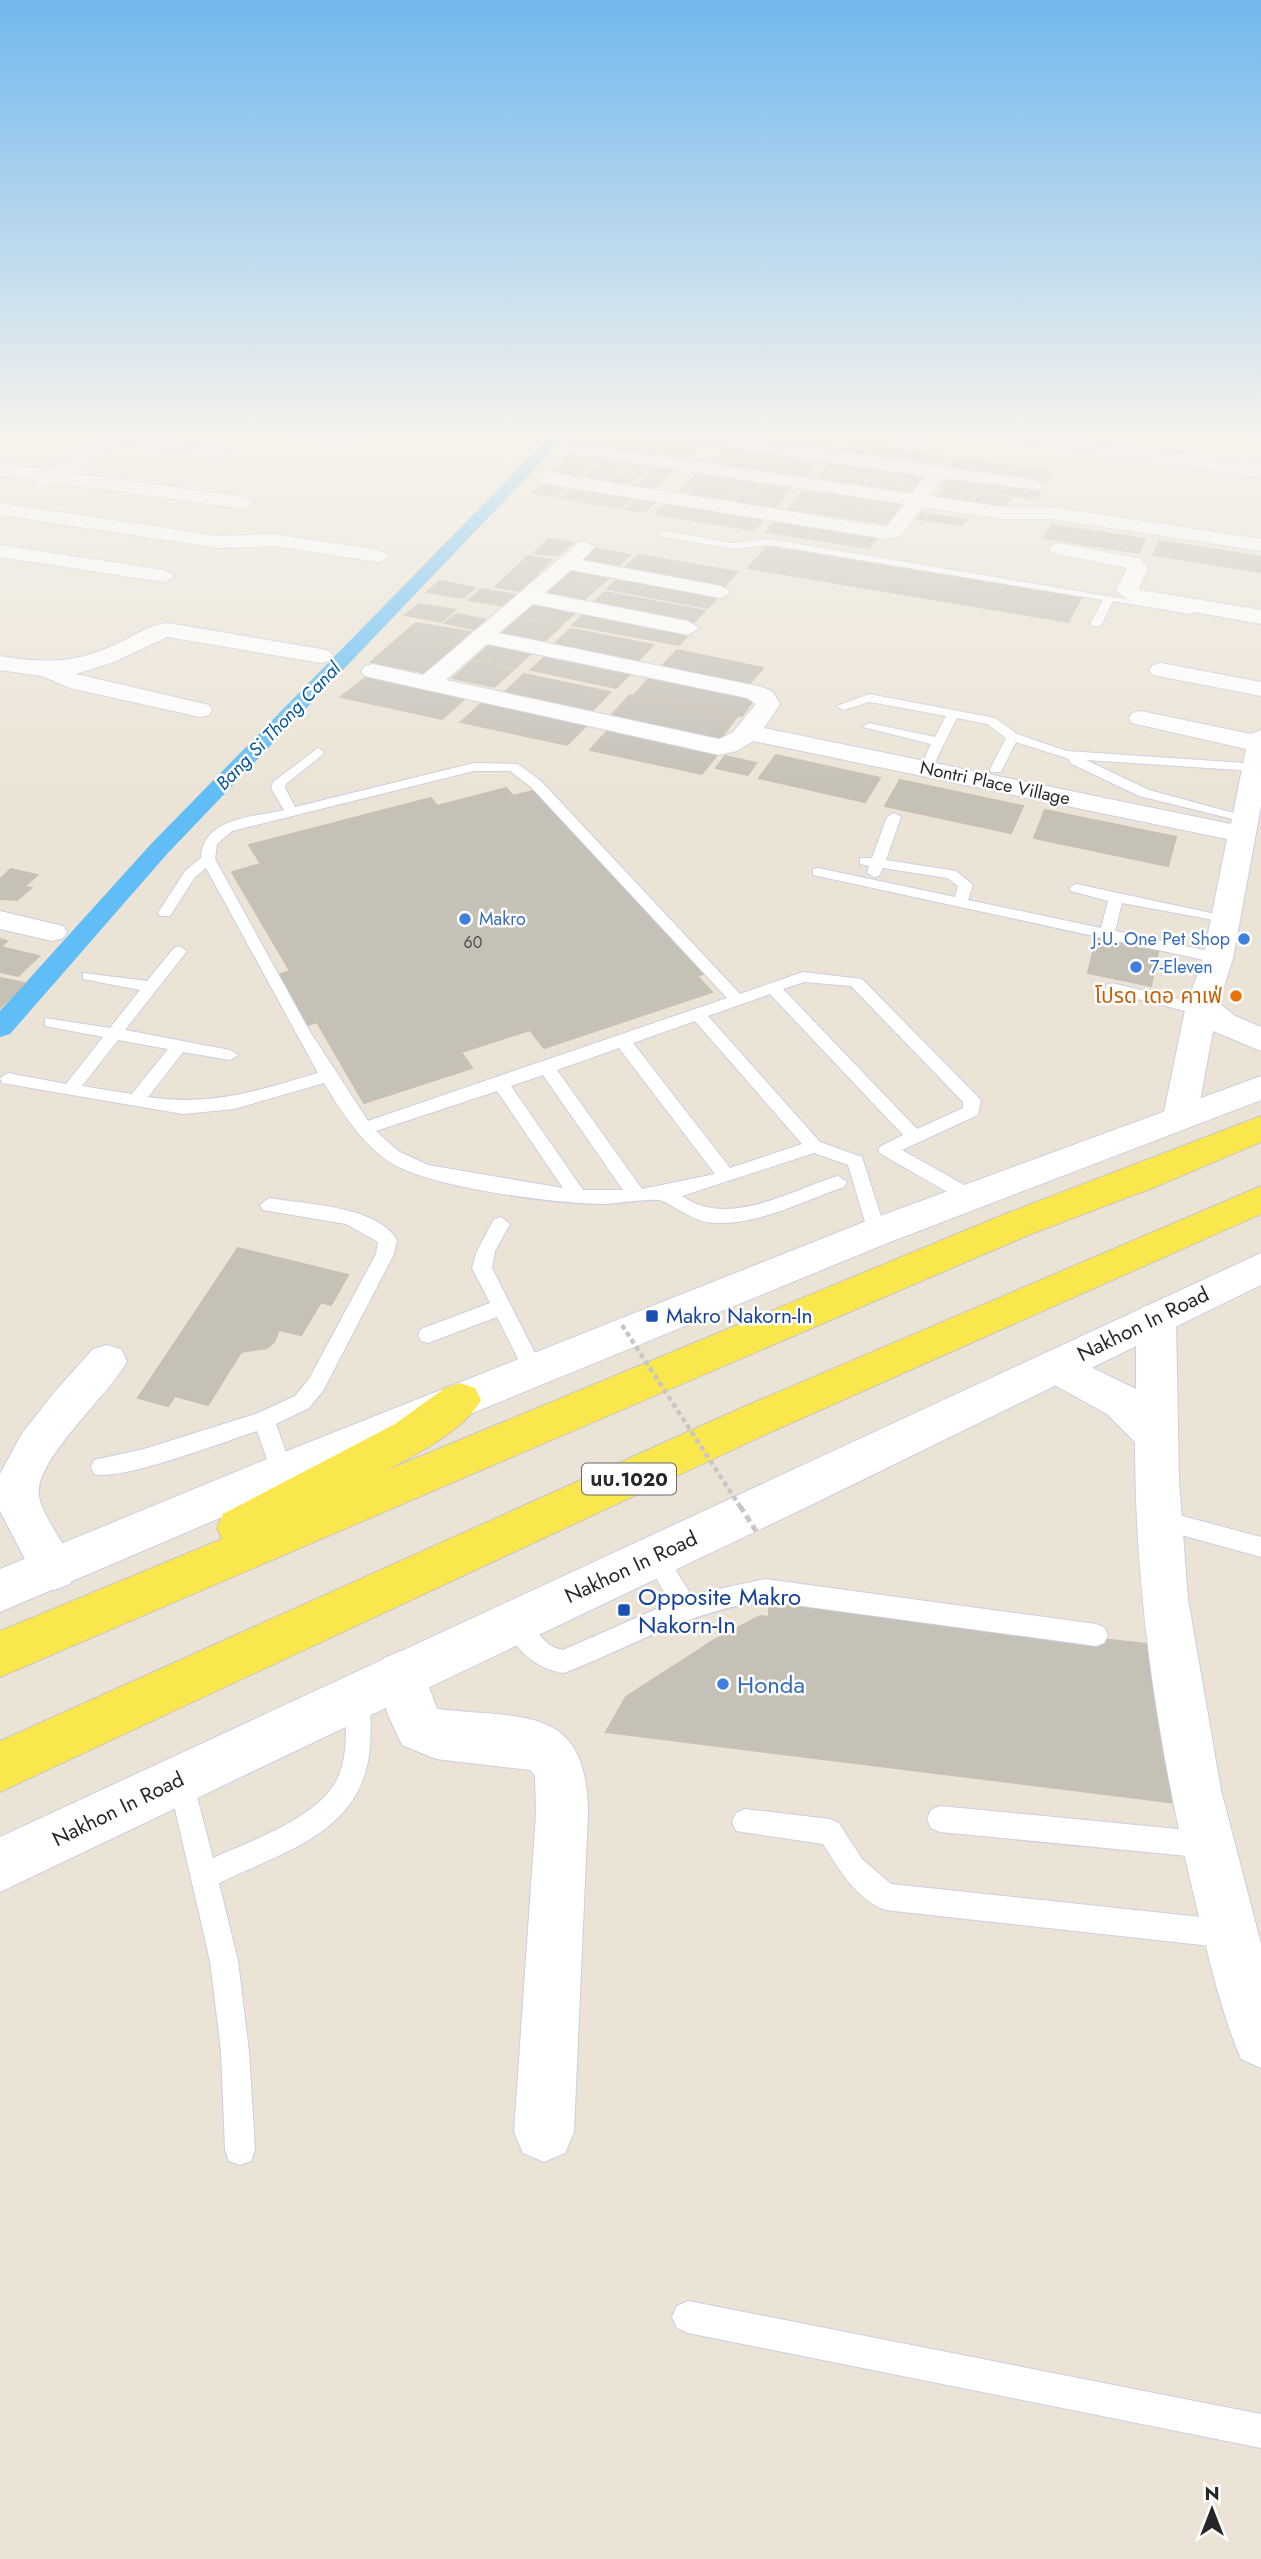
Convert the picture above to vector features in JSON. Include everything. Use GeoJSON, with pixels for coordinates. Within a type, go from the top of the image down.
{"type":"FeatureCollection","features":[{"type":"Feature","properties":{"kind":"main road"},"geometry":{"type":"LineString","coordinates":[[0,1654],[1018,1224],[1142,1178],[1261,1128]]}},
{"type":"Feature","properties":{"kind":"main road","name":"นบ.1020"},"geometry":{"type":"LineString","coordinates":[[0,1767],[757,1420],[1261,1199]]}},
{"type":"Feature","properties":{"kind":"main road"},"geometry":{"type":"LineString","coordinates":[[144,1591],[234,1531],[410,1437],[460,1400]]}},
{"type":"Feature","properties":{"kind":"street"},"geometry":{"type":"LineString","coordinates":[[335,549],[379,556]]}},
{"type":"Feature","properties":{"kind":"street"},"geometry":{"type":"LineString","coordinates":[[428,683],[582,549]]}},
{"type":"Feature","properties":{"kind":"street"},"geometry":{"type":"LineString","coordinates":[[1061,549],[1135,563],[1138,568],[1126,590],[1135,595],[1261,619]]}},
{"type":"Feature","properties":{"kind":"street"},"geometry":{"type":"LineString","coordinates":[[0,551],[164,576]]}},
{"type":"Feature","properties":{"kind":"street"},"geometry":{"type":"LineString","coordinates":[[566,563],[721,592]]}},
{"type":"Feature","properties":{"kind":"street"},"geometry":{"type":"LineString","coordinates":[[527,596],[688,628]]}},
{"type":"Feature","properties":{"kind":"street"},"geometry":{"type":"LineString","coordinates":[[51,671],[115,654],[156,631],[321,656]]}},
{"type":"Feature","properties":{"kind":"street"},"geometry":{"type":"LineString","coordinates":[[373,671],[719,747],[733,746],[748,732],[768,704],[764,696],[754,692],[482,636]]}},
{"type":"Feature","properties":{"kind":"street"},"geometry":{"type":"LineString","coordinates":[[0,663],[51,671],[78,683],[200,710]]}},
{"type":"Feature","properties":{"kind":"street"},"geometry":{"type":"LineString","coordinates":[[1161,670],[1261,689]]}},
{"type":"Feature","properties":{"kind":"street"},"geometry":{"type":"LineString","coordinates":[[1141,718],[1258,750],[1218,958],[1202,1008],[1180,1117]]}},
{"type":"Feature","properties":{"kind":"street","name":"Nontri Place Village"},"geometry":{"type":"LineString","coordinates":[[748,732],[1243,826]]}},
{"type":"Feature","properties":{"kind":"street"},"geometry":{"type":"LineString","coordinates":[[0,920],[52,932]]}},
{"type":"Feature","properties":{"kind":"street"},"geometry":{"type":"LineString","coordinates":[[1202,1008],[1224,1023],[1261,1040]]}},
{"type":"Feature","properties":{"kind":"street"},"geometry":{"type":"LineString","coordinates":[[0,1591],[282,1472],[877,1231],[1261,1087]]}},
{"type":"Feature","properties":{"kind":"street","name":"Nakhon In Road"},"geometry":{"type":"LineString","coordinates":[[0,1865],[514,1621],[796,1492],[1261,1268]]}},
{"type":"Feature","properties":{"kind":"street"},"geometry":{"type":"LineString","coordinates":[[1156,1318],[1160,1520],[1171,1638],[1194,1781],[1229,1934],[1261,2039]]}},
{"type":"Feature","properties":{"kind":"street"},"geometry":{"type":"LineString","coordinates":[[54,1569],[16,1496],[16,1482],[39,1445],[107,1361]]}},
{"type":"Feature","properties":{"kind":"street"},"geometry":{"type":"LineString","coordinates":[[1056,1366],[1122,1402],[1158,1437]]}},
{"type":"Feature","properties":{"kind":"street"},"geometry":{"type":"LineString","coordinates":[[401,1674],[413,1715],[420,1728],[436,1734],[538,1746],[552,1753],[558,1765],[562,1813],[544,2132]]}},
{"type":"Feature","properties":{"kind":"lane"},"geometry":{"type":"LineString","coordinates":[[814,549],[1109,598],[1261,619]]}},
{"type":"Feature","properties":{"kind":"lane"},"geometry":{"type":"LineString","coordinates":[[1097,624],[1109,598]]}},
{"type":"Feature","properties":{"kind":"lane"},"geometry":{"type":"LineString","coordinates":[[843,706],[869,698],[878,714],[939,742]]}},
{"type":"Feature","properties":{"kind":"lane"},"geometry":{"type":"LineString","coordinates":[[878,714],[953,713],[991,721],[1013,737],[1065,755],[1144,793],[1243,826]]}},
{"type":"Feature","properties":{"kind":"lane"},"geometry":{"type":"LineString","coordinates":[[930,759],[953,713]]}},
{"type":"Feature","properties":{"kind":"lane"},"geometry":{"type":"LineString","coordinates":[[861,739],[878,714]]}},
{"type":"Feature","properties":{"kind":"lane"},"geometry":{"type":"LineString","coordinates":[[996,768],[1013,737]]}},
{"type":"Feature","properties":{"kind":"lane"},"geometry":{"type":"LineString","coordinates":[[1065,755],[1258,750]]}},
{"type":"Feature","properties":{"kind":"lane"},"geometry":{"type":"LineString","coordinates":[[291,811],[278,789],[280,782],[318,752]]}},
{"type":"Feature","properties":{"kind":"lane"},"geometry":{"type":"LineString","coordinates":[[738,1001],[536,783],[513,767],[493,764],[474,767],[291,811],[218,832],[207,847],[208,859],[274,987],[328,1076],[365,1128],[392,1155],[408,1164],[440,1174],[518,1189],[577,1195],[636,1195],[665,1193],[814,1146]]}},
{"type":"Feature","properties":{"kind":"lane"},"geometry":{"type":"LineString","coordinates":[[869,883],[872,862],[894,817]]}},
{"type":"Feature","properties":{"kind":"lane"},"geometry":{"type":"LineString","coordinates":[[166,913],[190,874],[208,859]]}},
{"type":"Feature","properties":{"kind":"lane"},"geometry":{"type":"LineString","coordinates":[[872,862],[951,874],[966,885],[960,902]]}},
{"type":"Feature","properties":{"kind":"lane"},"geometry":{"type":"LineString","coordinates":[[818,872],[1218,958]]}},
{"type":"Feature","properties":{"kind":"lane"},"geometry":{"type":"LineString","coordinates":[[1076,888],[1116,899],[1225,920]]}},
{"type":"Feature","properties":{"kind":"lane"},"geometry":{"type":"LineString","coordinates":[[1107,934],[1116,899]]}},
{"type":"Feature","properties":{"kind":"lane"},"geometry":{"type":"LineString","coordinates":[[70,1090],[179,951]]}},
{"type":"Feature","properties":{"kind":"lane"},"geometry":{"type":"LineString","coordinates":[[89,976],[151,987]]}},
{"type":"Feature","properties":{"kind":"lane"},"geometry":{"type":"LineString","coordinates":[[365,1128],[623,1042],[803,977],[856,982],[972,1101],[972,1111],[887,1150],[969,1196]]}},
{"type":"Feature","properties":{"kind":"lane"},"geometry":{"type":"LineString","coordinates":[[773,988],[914,1136]]}},
{"type":"Feature","properties":{"kind":"lane"},"geometry":{"type":"LineString","coordinates":[[1112,988],[1202,1008]]}},
{"type":"Feature","properties":{"kind":"lane"},"geometry":{"type":"LineString","coordinates":[[698,1015],[814,1146],[856,1161],[877,1231]]}},
{"type":"Feature","properties":{"kind":"lane"},"geometry":{"type":"LineString","coordinates":[[51,1022],[230,1055]]}},
{"type":"Feature","properties":{"kind":"lane"},"geometry":{"type":"LineString","coordinates":[[623,1042],[725,1174]]}},
{"type":"Feature","properties":{"kind":"lane"},"geometry":{"type":"LineString","coordinates":[[136,1101],[178,1047]]}},
{"type":"Feature","properties":{"kind":"lane"},"geometry":{"type":"LineString","coordinates":[[547,1068],[636,1195]]}},
{"type":"Feature","properties":{"kind":"lane"},"geometry":{"type":"LineString","coordinates":[[8,1079],[183,1108],[234,1103],[328,1076]]}},
{"type":"Feature","properties":{"kind":"lane"},"geometry":{"type":"LineString","coordinates":[[501,1084],[577,1195]]}},
{"type":"Feature","properties":{"kind":"lane"},"geometry":{"type":"LineString","coordinates":[[665,1193],[692,1211],[713,1217],[740,1214],[838,1182]]}},
{"type":"Feature","properties":{"kind":"lane"},"geometry":{"type":"LineString","coordinates":[[102,1467],[144,1458],[264,1420],[302,1402],[316,1385],[385,1254],[388,1240],[376,1227],[365,1223],[270,1205]]}},
{"type":"Feature","properties":{"kind":"lane"},"geometry":{"type":"LineString","coordinates":[[501,1224],[486,1251],[482,1268],[534,1371]]}},
{"type":"Feature","properties":{"kind":"lane"},"geometry":{"type":"LineString","coordinates":[[428,1335],[501,1307]]}},
{"type":"Feature","properties":{"kind":"lane"},"geometry":{"type":"LineString","coordinates":[[264,1420],[282,1472]]}},
{"type":"Feature","properties":{"kind":"lane"},"geometry":{"type":"LineString","coordinates":[[1160,1520],[1261,1547]]}},
{"type":"Feature","properties":{"kind":"lane"},"geometry":{"type":"LineString","coordinates":[[655,1556],[686,1608]]}},
{"type":"Feature","properties":{"kind":"lane"},"geometry":{"type":"LineString","coordinates":[[514,1621],[539,1655],[550,1661],[564,1662],[686,1608],[740,1592],[765,1590],[1096,1635]]}},
{"type":"Feature","properties":{"kind":"lane"},"geometry":{"type":"LineString","coordinates":[[206,1875],[316,1820],[336,1804],[358,1750],[356,1696]]}},
{"type":"Feature","properties":{"kind":"lane"},"geometry":{"type":"LineString","coordinates":[[181,1779],[206,1875],[224,1961],[235,2051],[240,2150]]}},
{"type":"Feature","properties":{"kind":"lane"},"geometry":{"type":"LineString","coordinates":[[940,1819],[1209,1845]]}},
{"type":"Feature","properties":{"kind":"lane"},"geometry":{"type":"LineString","coordinates":[[745,1822],[830,1832],[853,1868],[885,1897],[1229,1934]]}},
{"type":"Feature","properties":{"kind":"lane"},"geometry":{"type":"LineString","coordinates":[[688,2317],[1261,2431]]}},
{"type":"Feature","properties":{"kind":"path"},"geometry":{"type":"LineString","coordinates":[[622,1325],[755,1531]]}},
{"type":"Feature","properties":{"kind":"building"},"geometry":{"type":"Polygon","coordinates":[[[538,549],[565,549],[557,556],[534,553],[538,549]]]}},
{"type":"Feature","properties":{"kind":"building"},"geometry":{"type":"Polygon","coordinates":[[[591,549],[630,555],[615,568],[577,560],[591,549]]]}},
{"type":"Feature","properties":{"kind":"building"},"geometry":{"type":"Polygon","coordinates":[[[765,549],[803,549],[1082,596],[1068,622],[748,568],[765,549]]]}},
{"type":"Feature","properties":{"kind":"building"},"geometry":{"type":"Polygon","coordinates":[[[1116,549],[1141,549],[1139,553],[1116,549]]]}},
{"type":"Feature","properties":{"kind":"building"},"geometry":{"type":"Polygon","coordinates":[[[1155,549],[1213,549],[1261,557],[1261,572],[1153,555],[1155,549]]]}},
{"type":"Feature","properties":{"kind":"building"},"geometry":{"type":"Polygon","coordinates":[[[638,555],[737,572],[723,588],[622,570],[638,555]]]}},
{"type":"Feature","properties":{"kind":"building"},"geometry":{"type":"Polygon","coordinates":[[[528,556],[552,560],[537,574],[513,570],[528,556]]]}},
{"type":"Feature","properties":{"kind":"building"},"geometry":{"type":"Polygon","coordinates":[[[573,568],[611,576],[596,589],[557,581],[573,568]]]}},
{"type":"Feature","properties":{"kind":"building"},"geometry":{"type":"Polygon","coordinates":[[[511,572],[536,576],[520,591],[495,587],[511,572]]]}},
{"type":"Feature","properties":{"kind":"building"},"geometry":{"type":"Polygon","coordinates":[[[618,579],[718,597],[708,608],[607,589],[618,579]]]}},
{"type":"Feature","properties":{"kind":"building"},"geometry":{"type":"Polygon","coordinates":[[[440,581],[475,588],[462,598],[427,592],[440,581]]]}},
{"type":"Feature","properties":{"kind":"building"},"geometry":{"type":"Polygon","coordinates":[[[557,582],[595,590],[579,604],[540,596],[557,582]]]}},
{"type":"Feature","properties":{"kind":"building"},"geometry":{"type":"Polygon","coordinates":[[[481,589],[517,595],[505,606],[469,600],[481,589]]]}},
{"type":"Feature","properties":{"kind":"building"},"geometry":{"type":"Polygon","coordinates":[[[605,592],[705,611],[693,623],[592,604],[605,592]]]}},
{"type":"Feature","properties":{"kind":"building"},"geometry":{"type":"Polygon","coordinates":[[[537,603],[577,611],[560,626],[520,617],[537,603]]]}},
{"type":"Feature","properties":{"kind":"building"},"geometry":{"type":"Polygon","coordinates":[[[419,604],[455,610],[441,622],[405,615],[419,604]]]}},
{"type":"Feature","properties":{"kind":"building"},"geometry":{"type":"Polygon","coordinates":[[[456,614],[488,620],[477,630],[445,623],[456,614]]]}},
{"type":"Feature","properties":{"kind":"building"},"geometry":{"type":"Polygon","coordinates":[[[584,614],[689,634],[679,645],[573,625],[584,614]]]}},
{"type":"Feature","properties":{"kind":"building"},"geometry":{"type":"Polygon","coordinates":[[[519,619],[559,628],[542,643],[501,634],[519,619]]]}},
{"type":"Feature","properties":{"kind":"building"},"geometry":{"type":"Polygon","coordinates":[[[416,623],[470,632],[456,645],[402,635],[416,623]]]}},
{"type":"Feature","properties":{"kind":"building"},"geometry":{"type":"Polygon","coordinates":[[[571,629],[653,645],[638,661],[554,644],[571,629]]]}},
{"type":"Feature","properties":{"kind":"building"},"geometry":{"type":"Polygon","coordinates":[[[400,636],[455,646],[441,659],[386,649],[400,636]]]}},
{"type":"Feature","properties":{"kind":"building"},"geometry":{"type":"Polygon","coordinates":[[[492,643],[533,652],[515,668],[474,659],[492,643]]]}},
{"type":"Feature","properties":{"kind":"building"},"geometry":{"type":"Polygon","coordinates":[[[386,649],[440,660],[426,673],[371,662],[386,649]]]}},
{"type":"Feature","properties":{"kind":"building"},"geometry":{"type":"Polygon","coordinates":[[[677,650],[763,668],[749,684],[662,666],[677,650]]]}},
{"type":"Feature","properties":{"kind":"building"},"geometry":{"type":"Polygon","coordinates":[[[548,654],[632,672],[616,688],[531,670],[548,654]]]}},
{"type":"Feature","properties":{"kind":"building"},"geometry":{"type":"Polygon","coordinates":[[[472,661],[513,670],[494,687],[453,678],[472,661]]]}},
{"type":"Feature","properties":{"kind":"building"},"geometry":{"type":"Polygon","coordinates":[[[524,674],[610,692],[593,710],[506,691],[524,674]]]}},
{"type":"Feature","properties":{"kind":"building"},"geometry":{"type":"Polygon","coordinates":[[[653,674],[757,695],[742,716],[635,694],[653,674]]]}},
{"type":"Feature","properties":{"kind":"building"},"geometry":{"type":"Polygon","coordinates":[[[365,678],[464,699],[442,719],[341,697],[365,678]]]}},
{"type":"Feature","properties":{"kind":"building"},"geometry":{"type":"Polygon","coordinates":[[[630,695],[737,717],[720,739],[611,716],[630,695]]]}},
{"type":"Feature","properties":{"kind":"building"},"geometry":{"type":"Polygon","coordinates":[[[484,701],[588,724],[567,745],[461,722],[484,701]]]}},
{"type":"Feature","properties":{"kind":"building"},"geometry":{"type":"Polygon","coordinates":[[[610,728],[720,751],[702,774],[590,750],[610,728]]]}},
{"type":"Feature","properties":{"kind":"building"},"geometry":{"type":"Polygon","coordinates":[[[776,755],[880,778],[865,802],[759,778],[776,755]]]}},
{"type":"Feature","properties":{"kind":"building"},"geometry":{"type":"Polygon","coordinates":[[[725,756],[756,763],[748,775],[716,768],[725,756]]]}},
{"type":"Feature","properties":{"kind":"building"},"geometry":{"type":"Polygon","coordinates":[[[900,780],[1023,806],[1011,833],[885,806],[900,780]]]}},
{"type":"Feature","properties":{"kind":"building"},"geometry":{"type":"Polygon","coordinates":[[[506,788],[513,796],[536,790],[703,974],[697,976],[712,992],[544,1048],[530,1030],[461,1052],[472,1068],[364,1103],[317,1022],[304,1026],[275,976],[290,971],[232,872],[261,864],[249,845],[431,798],[437,806],[506,788]]]}},
{"type":"Feature","properties":{"kind":"building"},"geometry":{"type":"Polygon","coordinates":[[[1045,810],[1176,837],[1168,866],[1034,838],[1045,810]]]}},
{"type":"Feature","properties":{"kind":"building"},"geometry":{"type":"Polygon","coordinates":[[[11,869],[37,875],[24,887],[31,888],[17,900],[0,899],[0,879],[11,869]]]}},
{"type":"Feature","properties":{"kind":"building"},"geometry":{"type":"Polygon","coordinates":[[[1097,936],[1159,948],[1151,986],[1088,973],[1097,936]]]}},
{"type":"Feature","properties":{"kind":"building"},"geometry":{"type":"Polygon","coordinates":[[[0,939],[7,941],[1,947],[39,956],[18,976],[0,972],[0,939]]]}},
{"type":"Feature","properties":{"kind":"building"},"geometry":{"type":"Polygon","coordinates":[[[0,978],[25,983],[0,1008],[0,978]]]}},
{"type":"Feature","properties":{"kind":"building"},"geometry":{"type":"Polygon","coordinates":[[[238,1248],[348,1275],[331,1305],[321,1302],[301,1335],[279,1330],[274,1342],[267,1348],[241,1352],[208,1405],[175,1396],[168,1406],[138,1398],[238,1248]]]}},
{"type":"Feature","properties":{"kind":"building"},"geometry":{"type":"Polygon","coordinates":[[[769,1601],[1154,1645],[1177,1803],[606,1732],[626,1697],[714,1640],[760,1616],[769,1617],[769,1601]]]}},
{"type":"Feature","properties":{"kind":"waterway","name":"Bang Si Thong Canal"},"geometry":{"type":"LineString","coordinates":[[0,1028],[159,849],[449,549]]}},
{"type":"Feature","properties":{"kind":"place","name":"Makro"},"geometry":{"type":"Point","coordinates":[465,919]}},
{"type":"Feature","properties":{"kind":"place","name":"J.U. One Pet Shop"},"geometry":{"type":"Point","coordinates":[1244,939]}},
{"type":"Feature","properties":{"kind":"place","name":"7-Eleven"},"geometry":{"type":"Point","coordinates":[1136,967]}},
{"type":"Feature","properties":{"kind":"place","name":"โปรด เดอ คาเฟ่"},"geometry":{"type":"Point","coordinates":[1236,996]}},
{"type":"Feature","properties":{"kind":"place","name":"Makro Nakorn-In"},"geometry":{"type":"Point","coordinates":[652,1316]}},
{"type":"Feature","properties":{"kind":"place","name":"Opposite Makro Nakorn-In"},"geometry":{"type":"Point","coordinates":[624,1610]}},
{"type":"Feature","properties":{"kind":"place","name":"Honda"},"geometry":{"type":"Point","coordinates":[723,1684]}}]}
